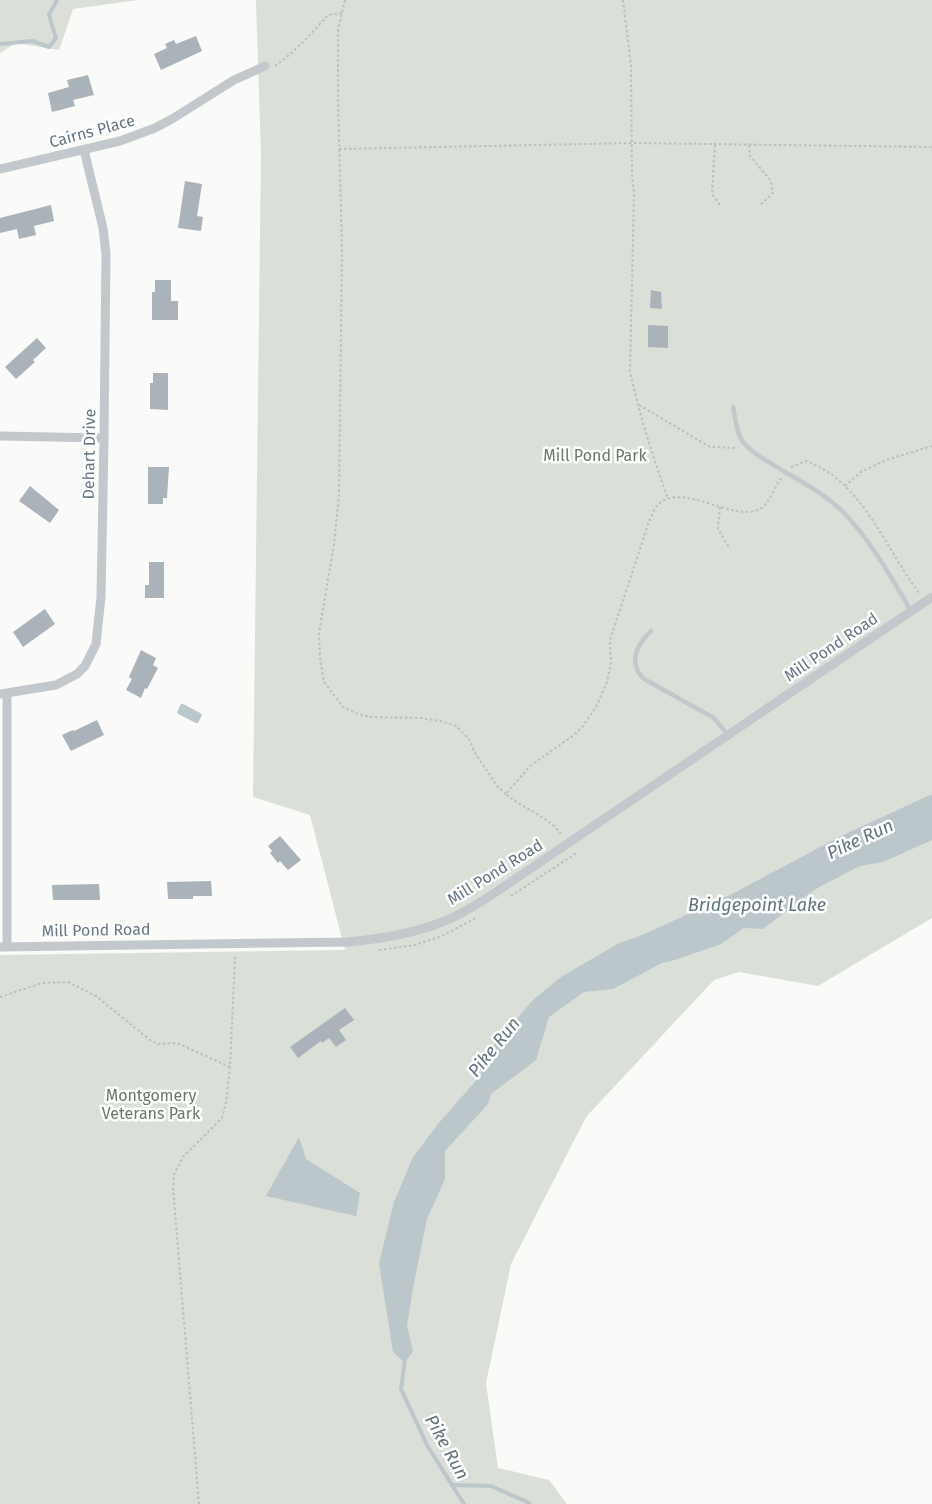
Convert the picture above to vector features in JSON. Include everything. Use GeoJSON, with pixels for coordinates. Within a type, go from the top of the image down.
{"type":"FeatureCollection","features":[{"type":"Feature","properties":{"kind":"street","name":"Cairns Place"},"geometry":{"type":"LineString","coordinates":[[0,169],[120,141],[155,128],[234,80],[265,66]]}},
{"type":"Feature","properties":{"kind":"street","name":"Dehart Drive"},"geometry":{"type":"LineString","coordinates":[[3,694],[56,685],[77,674],[85,666],[96,644],[101,597],[106,254],[103,228],[84,150]]}},
{"type":"Feature","properties":{"kind":"street"},"geometry":{"type":"LineString","coordinates":[[0,436],[104,438]]}},
{"type":"Feature","properties":{"kind":"street","name":"Mill Pond Road"},"geometry":{"type":"LineString","coordinates":[[3,947],[348,942],[392,936],[442,922],[478,904],[932,597]]}},
{"type":"Feature","properties":{"kind":"street"},"geometry":{"type":"LineString","coordinates":[[3,694],[3,947]]}},
{"type":"Feature","properties":{"kind":"lane"},"geometry":{"type":"LineString","coordinates":[[733,407],[740,438],[760,456],[824,496],[853,522],[866,538],[911,611]]}},
{"type":"Feature","properties":{"kind":"lane"},"geometry":{"type":"LineString","coordinates":[[651,631],[636,650],[637,669],[640,674],[644,679],[714,718],[728,735]]}},
{"type":"Feature","properties":{"kind":"path"},"geometry":{"type":"LineString","coordinates":[[345,0],[338,30],[342,250],[339,496],[334,544],[319,633],[320,658],[324,682],[344,707],[358,714],[440,720],[456,726],[469,739],[475,753],[498,787],[557,828],[564,838]]}},
{"type":"Feature","properties":{"kind":"path"},"geometry":{"type":"LineString","coordinates":[[623,0],[631,65],[632,175],[634,193],[630,371],[658,472],[668,499]]}},
{"type":"Feature","properties":{"kind":"path"},"geometry":{"type":"LineString","coordinates":[[265,66],[275,66],[286,58],[328,15],[342,14]]}},
{"type":"Feature","properties":{"kind":"path"},"geometry":{"type":"LineString","coordinates":[[339,149],[632,144],[932,147]]}},
{"type":"Feature","properties":{"kind":"path"},"geometry":{"type":"LineString","coordinates":[[715,144],[712,194],[720,205]]}},
{"type":"Feature","properties":{"kind":"path"},"geometry":{"type":"LineString","coordinates":[[749,145],[750,156],[771,181],[773,193],[759,206]]}},
{"type":"Feature","properties":{"kind":"path"},"geometry":{"type":"LineString","coordinates":[[639,405],[710,447],[750,448]]}},
{"type":"Feature","properties":{"kind":"path"},"geometry":{"type":"LineString","coordinates":[[845,486],[861,472],[886,460],[932,446]]}},
{"type":"Feature","properties":{"kind":"path"},"geometry":{"type":"LineString","coordinates":[[506,794],[530,766],[574,735],[583,726],[596,707],[607,682],[612,663],[610,640],[650,521],[657,506],[668,499],[686,497],[720,507],[752,512],[763,507],[781,478],[792,466],[806,461],[817,465],[845,486],[871,518],[921,596]]}},
{"type":"Feature","properties":{"kind":"path"},"geometry":{"type":"LineString","coordinates":[[720,507],[717,522],[718,529],[730,548]]}},
{"type":"Feature","properties":{"kind":"path"},"geometry":{"type":"LineString","coordinates":[[504,900],[575,854],[572,850]]}},
{"type":"Feature","properties":{"kind":"path"},"geometry":{"type":"LineString","coordinates":[[373,950],[415,945],[442,936],[481,915]]}},
{"type":"Feature","properties":{"kind":"path"},"geometry":{"type":"LineString","coordinates":[[199,1504],[173,1188],[174,1174],[183,1157],[222,1118],[226,1103],[230,1067],[235,957],[237,952]]}},
{"type":"Feature","properties":{"kind":"path"},"geometry":{"type":"LineString","coordinates":[[0,997],[42,983],[68,982],[96,996],[150,1040],[158,1044],[177,1043],[230,1067]]}},
{"type":"Feature","properties":{"kind":"green space"},"geometry":{"type":"Polygon","coordinates":[[[0,0],[138,0],[73,9],[59,50],[16,43],[0,53],[0,0]]]}},
{"type":"Feature","properties":{"kind":"green space"},"geometry":{"type":"Polygon","coordinates":[[[256,0],[932,0],[932,918],[818,986],[739,972],[714,980],[586,1117],[511,1264],[486,1383],[498,1468],[549,1480],[567,1504],[0,1504],[0,955],[345,950],[310,815],[253,797],[261,155],[256,0]]]}},
{"type":"Feature","properties":{"kind":"water"},"geometry":{"type":"Polygon","coordinates":[[[181,704],[202,715],[198,723],[178,714],[177,712],[181,704]]]}},
{"type":"Feature","properties":{"kind":"water","name":"Bridgepoint Lake"},"geometry":{"type":"Polygon","coordinates":[[[932,794],[932,840],[883,862],[860,866],[821,886],[763,929],[744,928],[721,944],[662,963],[613,989],[584,992],[549,1017],[536,1060],[491,1094],[488,1104],[445,1151],[445,1179],[427,1219],[413,1288],[407,1326],[413,1351],[405,1363],[393,1352],[379,1263],[394,1202],[413,1157],[438,1124],[480,1076],[492,1047],[533,1000],[561,977],[619,943],[640,936],[730,895],[839,837],[932,794]]]}},
{"type":"Feature","properties":{"kind":"water"},"geometry":{"type":"Polygon","coordinates":[[[299,1137],[306,1159],[360,1193],[356,1216],[266,1196],[299,1137]]]}},
{"type":"Feature","properties":{"kind":"building"},"geometry":{"type":"Polygon","coordinates":[[[196,36],[202,51],[161,70],[154,54],[167,48],[165,44],[174,40],[176,44],[196,36]]]}},
{"type":"Feature","properties":{"kind":"building"},"geometry":{"type":"Polygon","coordinates":[[[88,75],[94,95],[73,100],[75,106],[52,112],[48,93],[69,87],[67,80],[88,75]]]}},
{"type":"Feature","properties":{"kind":"building"},"geometry":{"type":"Polygon","coordinates":[[[185,181],[202,184],[197,216],[203,217],[201,231],[178,228],[185,181]]]}},
{"type":"Feature","properties":{"kind":"building"},"geometry":{"type":"Polygon","coordinates":[[[51,205],[54,221],[34,226],[36,235],[19,239],[17,229],[0,233],[0,218],[51,205]]]}},
{"type":"Feature","properties":{"kind":"building"},"geometry":{"type":"Polygon","coordinates":[[[155,280],[171,280],[171,301],[178,301],[178,320],[152,320],[152,292],[155,292],[155,280]]]}},
{"type":"Feature","properties":{"kind":"building"},"geometry":{"type":"Polygon","coordinates":[[[651,290],[661,292],[662,309],[650,308],[651,290]]]}},
{"type":"Feature","properties":{"kind":"building"},"geometry":{"type":"Polygon","coordinates":[[[648,325],[668,326],[668,348],[648,347],[648,325]]]}},
{"type":"Feature","properties":{"kind":"building"},"geometry":{"type":"Polygon","coordinates":[[[37,338],[46,348],[33,360],[35,362],[16,379],[5,367],[37,338]]]}},
{"type":"Feature","properties":{"kind":"building"},"geometry":{"type":"Polygon","coordinates":[[[153,373],[168,373],[168,410],[150,409],[150,383],[153,383],[153,373]]]}},
{"type":"Feature","properties":{"kind":"building"},"geometry":{"type":"Polygon","coordinates":[[[148,467],[169,467],[167,498],[163,498],[163,504],[148,504],[148,467]]]}},
{"type":"Feature","properties":{"kind":"building"},"geometry":{"type":"Polygon","coordinates":[[[30,486],[59,510],[50,523],[19,501],[30,486]]]}},
{"type":"Feature","properties":{"kind":"building"},"geometry":{"type":"Polygon","coordinates":[[[149,562],[164,562],[164,598],[145,598],[145,585],[149,585],[149,562]]]}},
{"type":"Feature","properties":{"kind":"building"},"geometry":{"type":"Polygon","coordinates":[[[45,609],[55,624],[23,647],[13,632],[45,609]]]}},
{"type":"Feature","properties":{"kind":"building"},"geometry":{"type":"Polygon","coordinates":[[[141,650],[156,658],[153,665],[158,668],[141,698],[126,690],[132,679],[129,677],[141,650]]]}},
{"type":"Feature","properties":{"kind":"building"},"geometry":{"type":"Polygon","coordinates":[[[97,720],[104,735],[71,751],[62,735],[97,720]]]}},
{"type":"Feature","properties":{"kind":"building"},"geometry":{"type":"Polygon","coordinates":[[[280,836],[301,860],[288,870],[280,861],[278,863],[270,853],[272,851],[268,846],[280,836]]]}},
{"type":"Feature","properties":{"kind":"building"},"geometry":{"type":"Polygon","coordinates":[[[211,881],[212,896],[193,896],[193,899],[168,899],[167,882],[211,881]]]}},
{"type":"Feature","properties":{"kind":"building"},"geometry":{"type":"Polygon","coordinates":[[[99,884],[100,900],[53,900],[52,885],[99,884]]]}},
{"type":"Feature","properties":{"kind":"building"},"geometry":{"type":"Polygon","coordinates":[[[345,1008],[354,1020],[339,1030],[346,1040],[336,1047],[329,1038],[322,1043],[321,1041],[298,1058],[290,1047],[345,1008]]]}},
{"type":"Feature","properties":{"kind":"waterway"},"geometry":{"type":"LineString","coordinates":[[0,44],[32,41],[49,47],[56,38],[49,15],[57,0]]}},
{"type":"Feature","properties":{"kind":"waterway","name":"Pike Run"},"geometry":{"type":"LineString","coordinates":[[405,1359],[401,1389],[427,1445],[464,1504]]}},
{"type":"Feature","properties":{"kind":"waterway"},"geometry":{"type":"LineString","coordinates":[[452,1485],[491,1486],[530,1504]]}},
{"type":"Feature","properties":{"kind":"park label","name":"Mill Pond Park"},"geometry":{"type":"Point","coordinates":[595,455]}},
{"type":"Feature","properties":{"kind":"park label","name":"Montgomery Veterans Park"},"geometry":{"type":"Point","coordinates":[151,1104]}}]}
